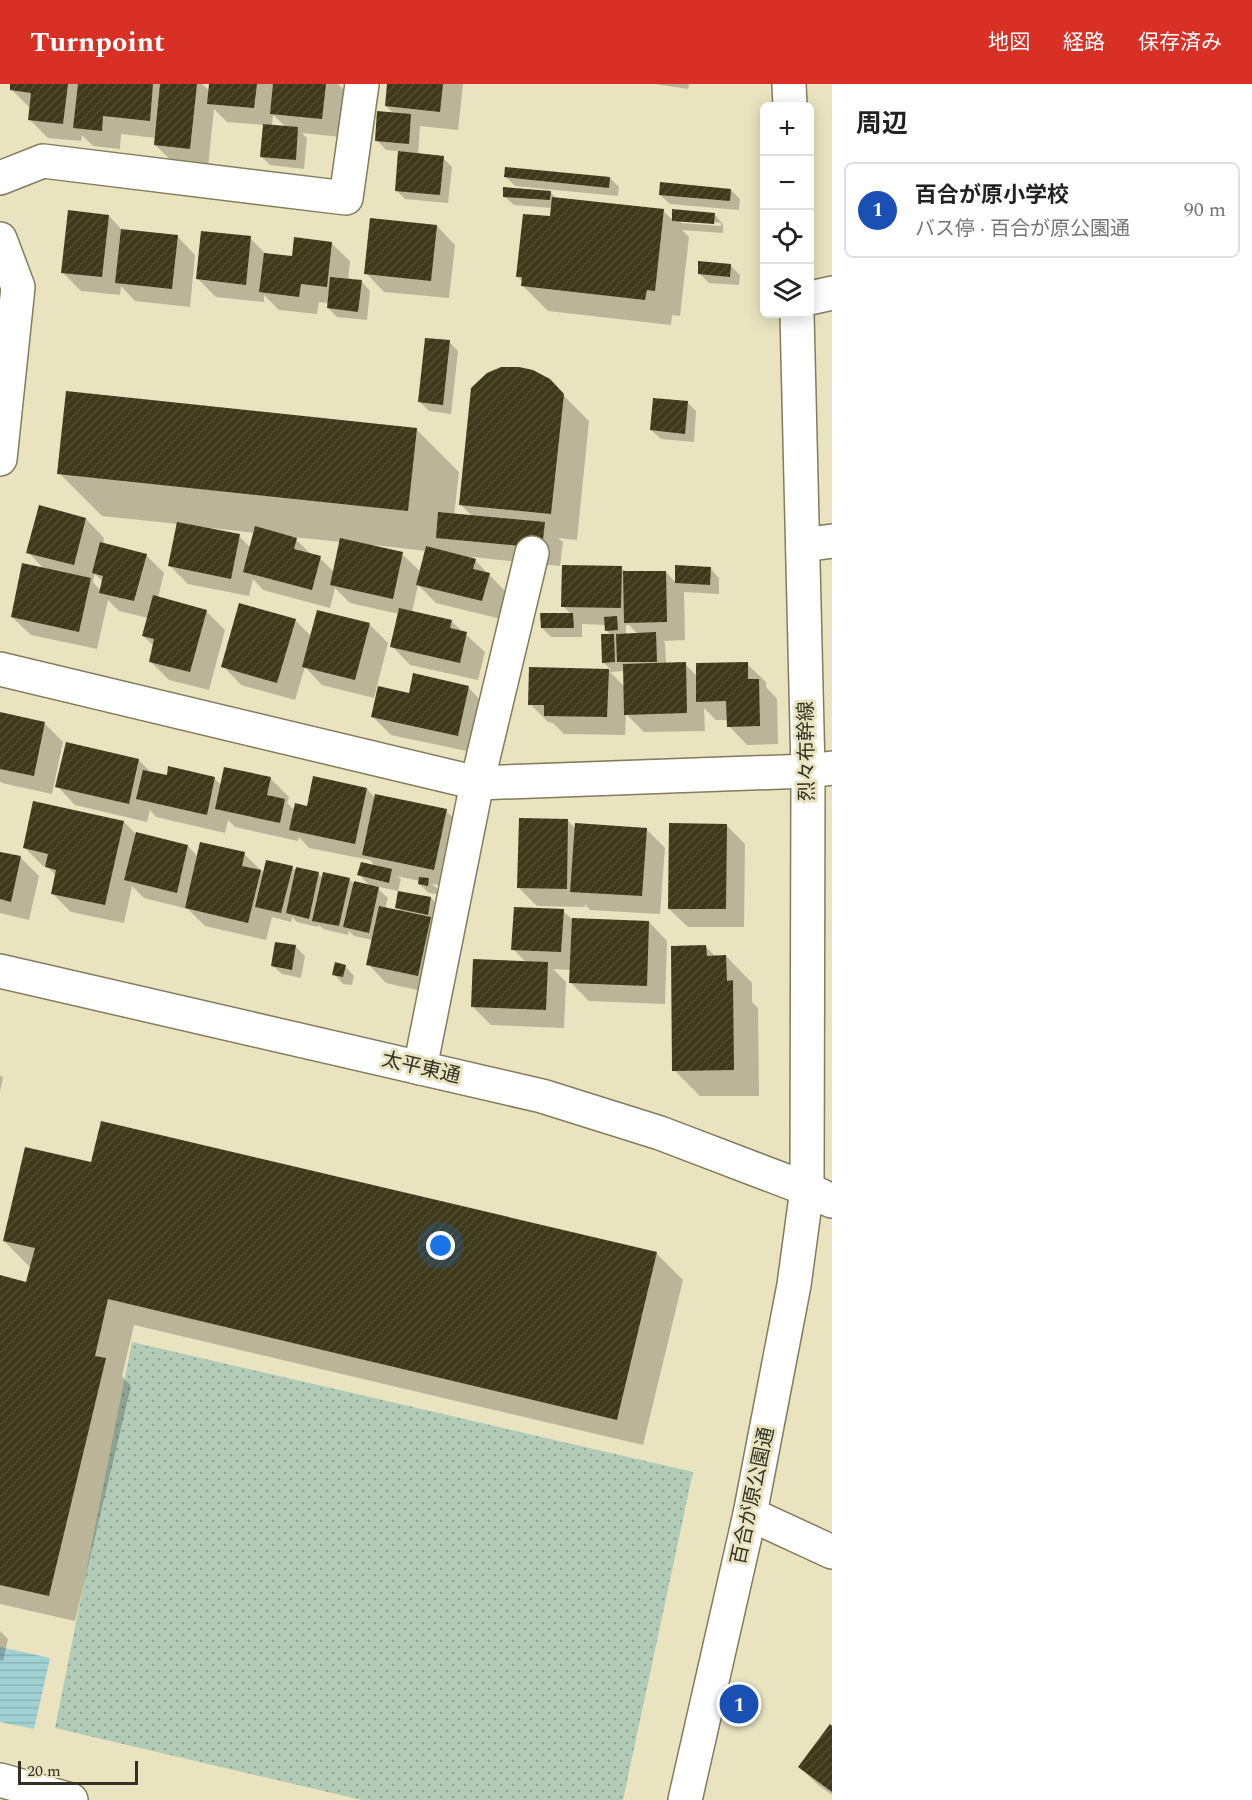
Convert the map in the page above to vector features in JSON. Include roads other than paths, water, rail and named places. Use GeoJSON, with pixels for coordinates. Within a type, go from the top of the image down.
{"type":"FeatureCollection","features":[{"type":"Feature","properties":{"kind":"street"},"geometry":{"type":"LineString","coordinates":[[0,178],[43,161],[346,198],[362,84]]}},
{"type":"Feature","properties":{"kind":"street"},"geometry":{"type":"LineString","coordinates":[[789,84],[790,102]]}},
{"type":"Feature","properties":{"kind":"street"},"geometry":{"type":"LineString","coordinates":[[0,239],[18,287],[0,459]]}},
{"type":"Feature","properties":{"kind":"street"},"geometry":{"type":"LineString","coordinates":[[814,297],[832,293]]}},
{"type":"Feature","properties":{"kind":"street","name":"烈々布幹線"},"geometry":{"type":"LineString","coordinates":[[797,318],[818,543],[820,1195]]}},
{"type":"Feature","properties":{"kind":"street"},"geometry":{"type":"LineString","coordinates":[[420,1068],[477,783],[532,553]]}},
{"type":"Feature","properties":{"kind":"street"},"geometry":{"type":"LineString","coordinates":[[0,669],[477,783],[820,770]]}},
{"type":"Feature","properties":{"kind":"street","name":"太平東通"},"geometry":{"type":"LineString","coordinates":[[0,971],[542,1096],[660,1133],[820,1195]]}},
{"type":"Feature","properties":{"kind":"street","name":"百合が原公園通"},"geometry":{"type":"LineString","coordinates":[[685,1800],[750,1514],[794,1285],[820,1195]]}},
{"type":"Feature","properties":{"kind":"street"},"geometry":{"type":"LineString","coordinates":[[750,1514],[832,1552]]}},
{"type":"Feature","properties":{"kind":"street"},"geometry":{"type":"LineString","coordinates":[[0,1780],[71,1800]]}},
{"type":"Feature","properties":{"kind":"water"},"geometry":{"type":"Polygon","coordinates":[[[0,1647],[50,1658],[34,1729],[0,1722],[0,1647]]]}},
{"type":"Feature","properties":{"kind":"place","name":"百合が原小学校"},"geometry":{"type":"Point","coordinates":[739,1704]}}]}
